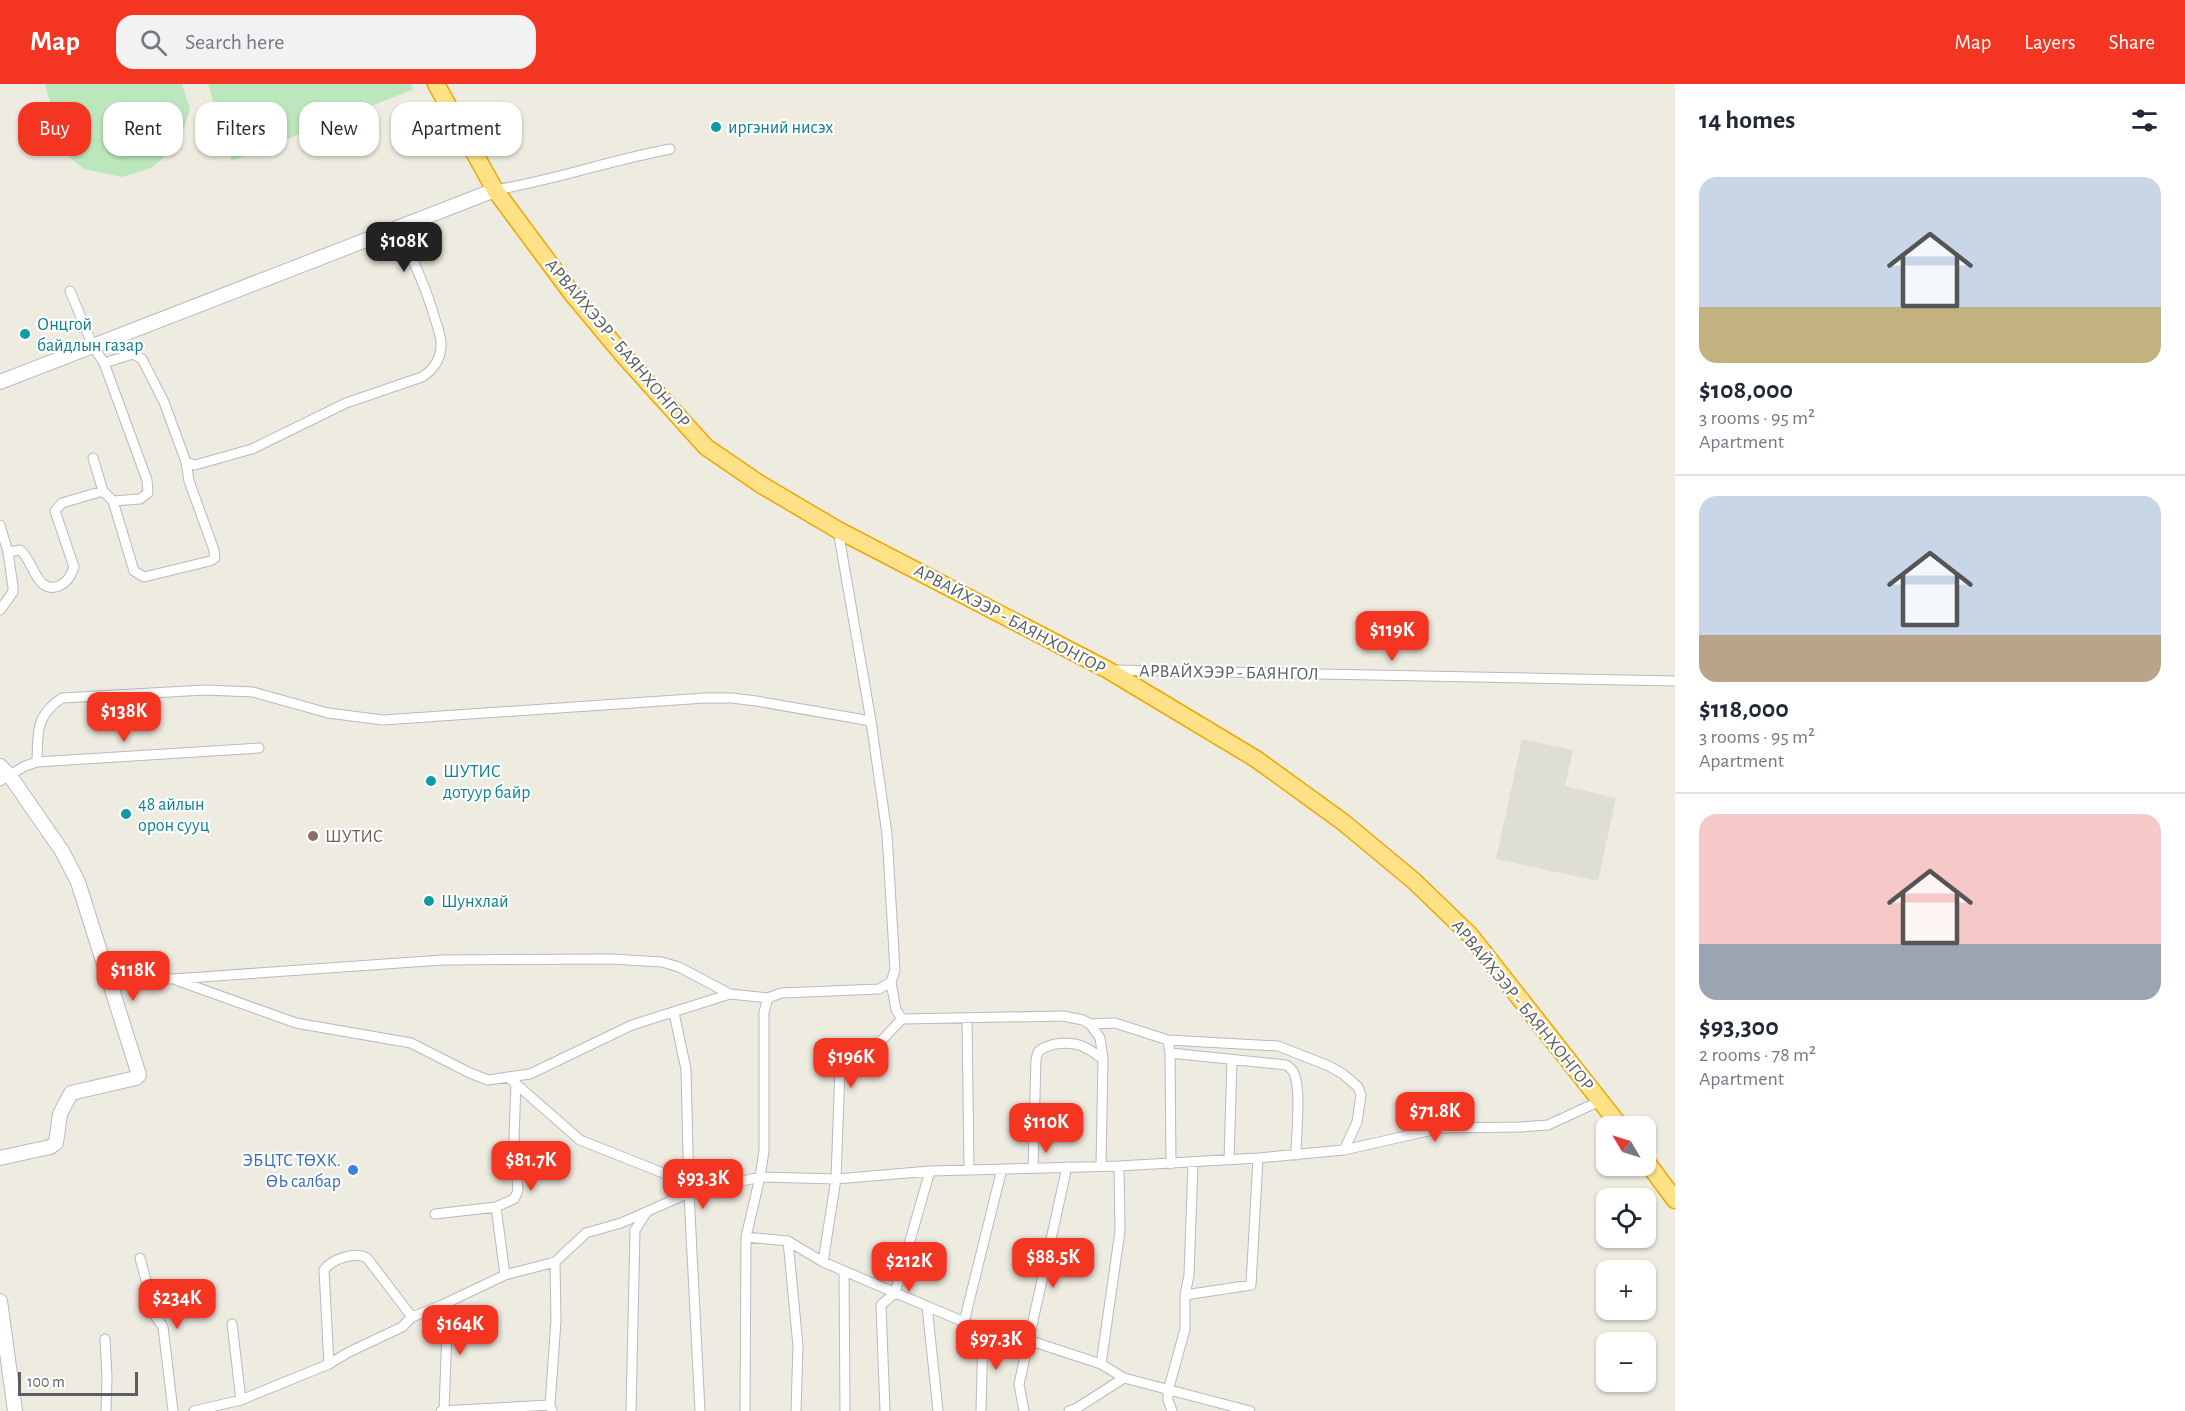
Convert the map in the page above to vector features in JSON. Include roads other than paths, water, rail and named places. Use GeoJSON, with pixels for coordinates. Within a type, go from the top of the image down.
{"type":"FeatureCollection","features":[{"type":"Feature","properties":{"kind":"highway","name":"АРВАЙХЭЭР - БАЯНХОНГОР"},"geometry":{"type":"LineString","coordinates":[[436,84],[495,190],[573,295],[623,355],[706,447],[760,484],[838,530],[1108,670],[1256,759],[1343,822],[1414,881],[1470,935],[1612,1116]]}},
{"type":"Feature","properties":{"kind":"highway"},"geometry":{"type":"LineString","coordinates":[[1656,1174],[1675,1200]]}},
{"type":"Feature","properties":{"kind":"street"},"geometry":{"type":"LineString","coordinates":[[0,382],[495,190],[528,184],[635,155],[670,149]]}},
{"type":"Feature","properties":{"kind":"street"},"geometry":{"type":"LineString","coordinates":[[186,462],[201,464],[252,449],[346,403],[422,377],[432,370],[441,347],[440,335],[422,280],[398,228]]}},
{"type":"Feature","properties":{"kind":"street"},"geometry":{"type":"LineString","coordinates":[[70,291],[93,346],[104,363],[149,490],[140,499],[113,501]]}},
{"type":"Feature","properties":{"kind":"street"},"geometry":{"type":"LineString","coordinates":[[93,458],[104,491],[113,501],[134,571],[144,577],[215,558],[189,481],[186,462],[164,402],[142,359],[132,354],[104,363]]}},
{"type":"Feature","properties":{"kind":"street"},"geometry":{"type":"LineString","coordinates":[[8,552],[20,550],[24,553],[43,584],[54,587],[62,585],[70,577],[74,567],[56,511],[62,503],[104,491]]}},
{"type":"Feature","properties":{"kind":"street"},"geometry":{"type":"LineString","coordinates":[[0,525],[8,552],[13,592],[0,610]]}},
{"type":"Feature","properties":{"kind":"street"},"geometry":{"type":"LineString","coordinates":[[838,530],[871,721],[887,834],[895,970],[891,982],[896,1010],[902,1019]]}},
{"type":"Feature","properties":{"kind":"street","name":"АРВАЙХЭЭР - БАЯНГОЛ"},"geometry":{"type":"LineString","coordinates":[[1108,670],[1675,681]]}},
{"type":"Feature","properties":{"kind":"street"},"geometry":{"type":"LineString","coordinates":[[37,762],[41,717],[49,707],[62,698],[205,690],[253,692],[328,713],[383,720],[732,698],[871,721]]}},
{"type":"Feature","properties":{"kind":"street"},"geometry":{"type":"LineString","coordinates":[[0,1158],[51,1147],[56,1143],[60,1114],[72,1093],[138,1076],[78,882],[62,851],[3,774],[37,762],[259,748]]}},
{"type":"Feature","properties":{"kind":"street"},"geometry":{"type":"LineString","coordinates":[[112,987],[152,978],[173,980],[442,960],[610,958],[662,962],[679,967],[730,994],[768,998],[781,993],[879,989],[891,982]]}},
{"type":"Feature","properties":{"kind":"street"},"geometry":{"type":"LineString","coordinates":[[173,980],[296,1023],[411,1043],[488,1080],[512,1080],[530,1074],[632,1025],[730,994]]}},
{"type":"Feature","properties":{"kind":"street"},"geometry":{"type":"LineString","coordinates":[[745,1411],[746,1237],[764,1151],[764,1012],[768,998]]}},
{"type":"Feature","properties":{"kind":"street"},"geometry":{"type":"LineString","coordinates":[[674,1013],[686,1069],[688,1176],[700,1411]]}},
{"type":"Feature","properties":{"kind":"street"},"geometry":{"type":"LineString","coordinates":[[823,1262],[836,1179],[840,1068],[843,1062],[882,1040],[902,1019],[1063,1016],[1083,1020],[1090,1024],[1100,1038],[1103,1059],[1101,1166]]}},
{"type":"Feature","properties":{"kind":"street"},"geometry":{"type":"LineString","coordinates":[[968,1018],[969,1170]]}},
{"type":"Feature","properties":{"kind":"street"},"geometry":{"type":"LineString","coordinates":[[1090,1024],[1115,1023],[1168,1040],[1278,1046],[1320,1062],[1343,1074],[1358,1087],[1361,1095],[1357,1122],[1344,1150]]}},
{"type":"Feature","properties":{"kind":"street"},"geometry":{"type":"LineString","coordinates":[[1168,1040],[1171,1164]]}},
{"type":"Feature","properties":{"kind":"street"},"geometry":{"type":"LineString","coordinates":[[1033,1168],[1038,1052],[1048,1046],[1070,1042],[1086,1047],[1103,1059]]}},
{"type":"Feature","properties":{"kind":"street"},"geometry":{"type":"LineString","coordinates":[[1170,1053],[1286,1065],[1291,1068],[1297,1090],[1296,1155]]}},
{"type":"Feature","properties":{"kind":"street"},"geometry":{"type":"LineString","coordinates":[[1229,1160],[1232,1060]]}},
{"type":"Feature","properties":{"kind":"street"},"geometry":{"type":"LineString","coordinates":[[512,1080],[580,1140],[663,1173],[688,1176],[726,1176],[734,1183]]}},
{"type":"Feature","properties":{"kind":"street"},"geometry":{"type":"LineString","coordinates":[[435,1214],[496,1207],[514,1199],[518,1191],[512,1080]]}},
{"type":"Feature","properties":{"kind":"street"},"geometry":{"type":"LineString","coordinates":[[194,1411],[241,1400],[329,1364],[349,1352],[402,1328],[411,1317],[425,1313],[505,1275],[555,1262],[586,1233],[621,1223],[689,1193],[760,1177],[836,1179],[930,1171],[1171,1164],[1296,1155],[1344,1150],[1441,1128],[1548,1125],[1600,1101]]}},
{"type":"Feature","properties":{"kind":"street"},"geometry":{"type":"LineString","coordinates":[[1185,1295],[1251,1285],[1258,1158]]}},
{"type":"Feature","properties":{"kind":"street"},"geometry":{"type":"LineString","coordinates":[[1172,1411],[1168,1391],[1185,1329],[1193,1163]]}},
{"type":"Feature","properties":{"kind":"street"},"geometry":{"type":"LineString","coordinates":[[1101,1364],[1120,1231],[1119,1166]]}},
{"type":"Feature","properties":{"kind":"street"},"geometry":{"type":"LineString","coordinates":[[1024,1411],[1019,1384],[1067,1167]]}},
{"type":"Feature","properties":{"kind":"street"},"geometry":{"type":"LineString","coordinates":[[964,1322],[1002,1169]]}},
{"type":"Feature","properties":{"kind":"street"},"geometry":{"type":"LineString","coordinates":[[885,1411],[881,1305],[895,1293],[930,1171]]}},
{"type":"Feature","properties":{"kind":"street"},"geometry":{"type":"LineString","coordinates":[[496,1207],[505,1275]]}},
{"type":"Feature","properties":{"kind":"street"},"geometry":{"type":"LineString","coordinates":[[631,1411],[634,1230],[646,1212]]}},
{"type":"Feature","properties":{"kind":"street"},"geometry":{"type":"LineString","coordinates":[[746,1237],[788,1241],[823,1262],[983,1330],[1028,1340],[1101,1364],[1124,1378],[1250,1411]]}},
{"type":"Feature","properties":{"kind":"street"},"geometry":{"type":"LineString","coordinates":[[788,1241],[798,1346],[796,1411]]}},
{"type":"Feature","properties":{"kind":"street"},"geometry":{"type":"LineString","coordinates":[[329,1364],[324,1270],[334,1260],[362,1255],[372,1261],[411,1317]]}},
{"type":"Feature","properties":{"kind":"street"},"geometry":{"type":"LineString","coordinates":[[140,1258],[156,1317],[163,1327],[173,1411]]}},
{"type":"Feature","properties":{"kind":"street"},"geometry":{"type":"LineString","coordinates":[[448,1302],[443,1411],[551,1408],[556,1320],[555,1262]]}},
{"type":"Feature","properties":{"kind":"street"},"geometry":{"type":"LineString","coordinates":[[844,1271],[845,1411]]}},
{"type":"Feature","properties":{"kind":"street"},"geometry":{"type":"LineString","coordinates":[[0,1300],[15,1411]]}},
{"type":"Feature","properties":{"kind":"street"},"geometry":{"type":"LineString","coordinates":[[927,1306],[938,1411]]}},
{"type":"Feature","properties":{"kind":"street"},"geometry":{"type":"LineString","coordinates":[[232,1324],[241,1400]]}},
{"type":"Feature","properties":{"kind":"street"},"geometry":{"type":"LineString","coordinates":[[981,1411],[983,1330]]}},
{"type":"Feature","properties":{"kind":"street"},"geometry":{"type":"LineString","coordinates":[[105,1339],[106,1411]]}},
{"type":"Feature","properties":{"kind":"street"},"geometry":{"type":"LineString","coordinates":[[1069,1411],[1124,1378]]}},
{"type":"Feature","properties":{"kind":"place","name":"иргэний нисэх"},"geometry":{"type":"Point","coordinates":[716,127]}},
{"type":"Feature","properties":{"kind":"place","name":"Онцгой байдлын газар"},"geometry":{"type":"Point","coordinates":[25,334]}},
{"type":"Feature","properties":{"kind":"place","name":"ШУТИС дотуур байр"},"geometry":{"type":"Point","coordinates":[431,781]}},
{"type":"Feature","properties":{"kind":"place","name":"48 айлын орон сууц"},"geometry":{"type":"Point","coordinates":[126,814]}},
{"type":"Feature","properties":{"kind":"place","name":"ШУТИС"},"geometry":{"type":"Point","coordinates":[313,836]}},
{"type":"Feature","properties":{"kind":"place","name":"Шунхлай"},"geometry":{"type":"Point","coordinates":[429,901]}},
{"type":"Feature","properties":{"kind":"place","name":"ЭБЦТС ТӨХК. ӨЬ салбар"},"geometry":{"type":"Point","coordinates":[353,1170]}}]}
